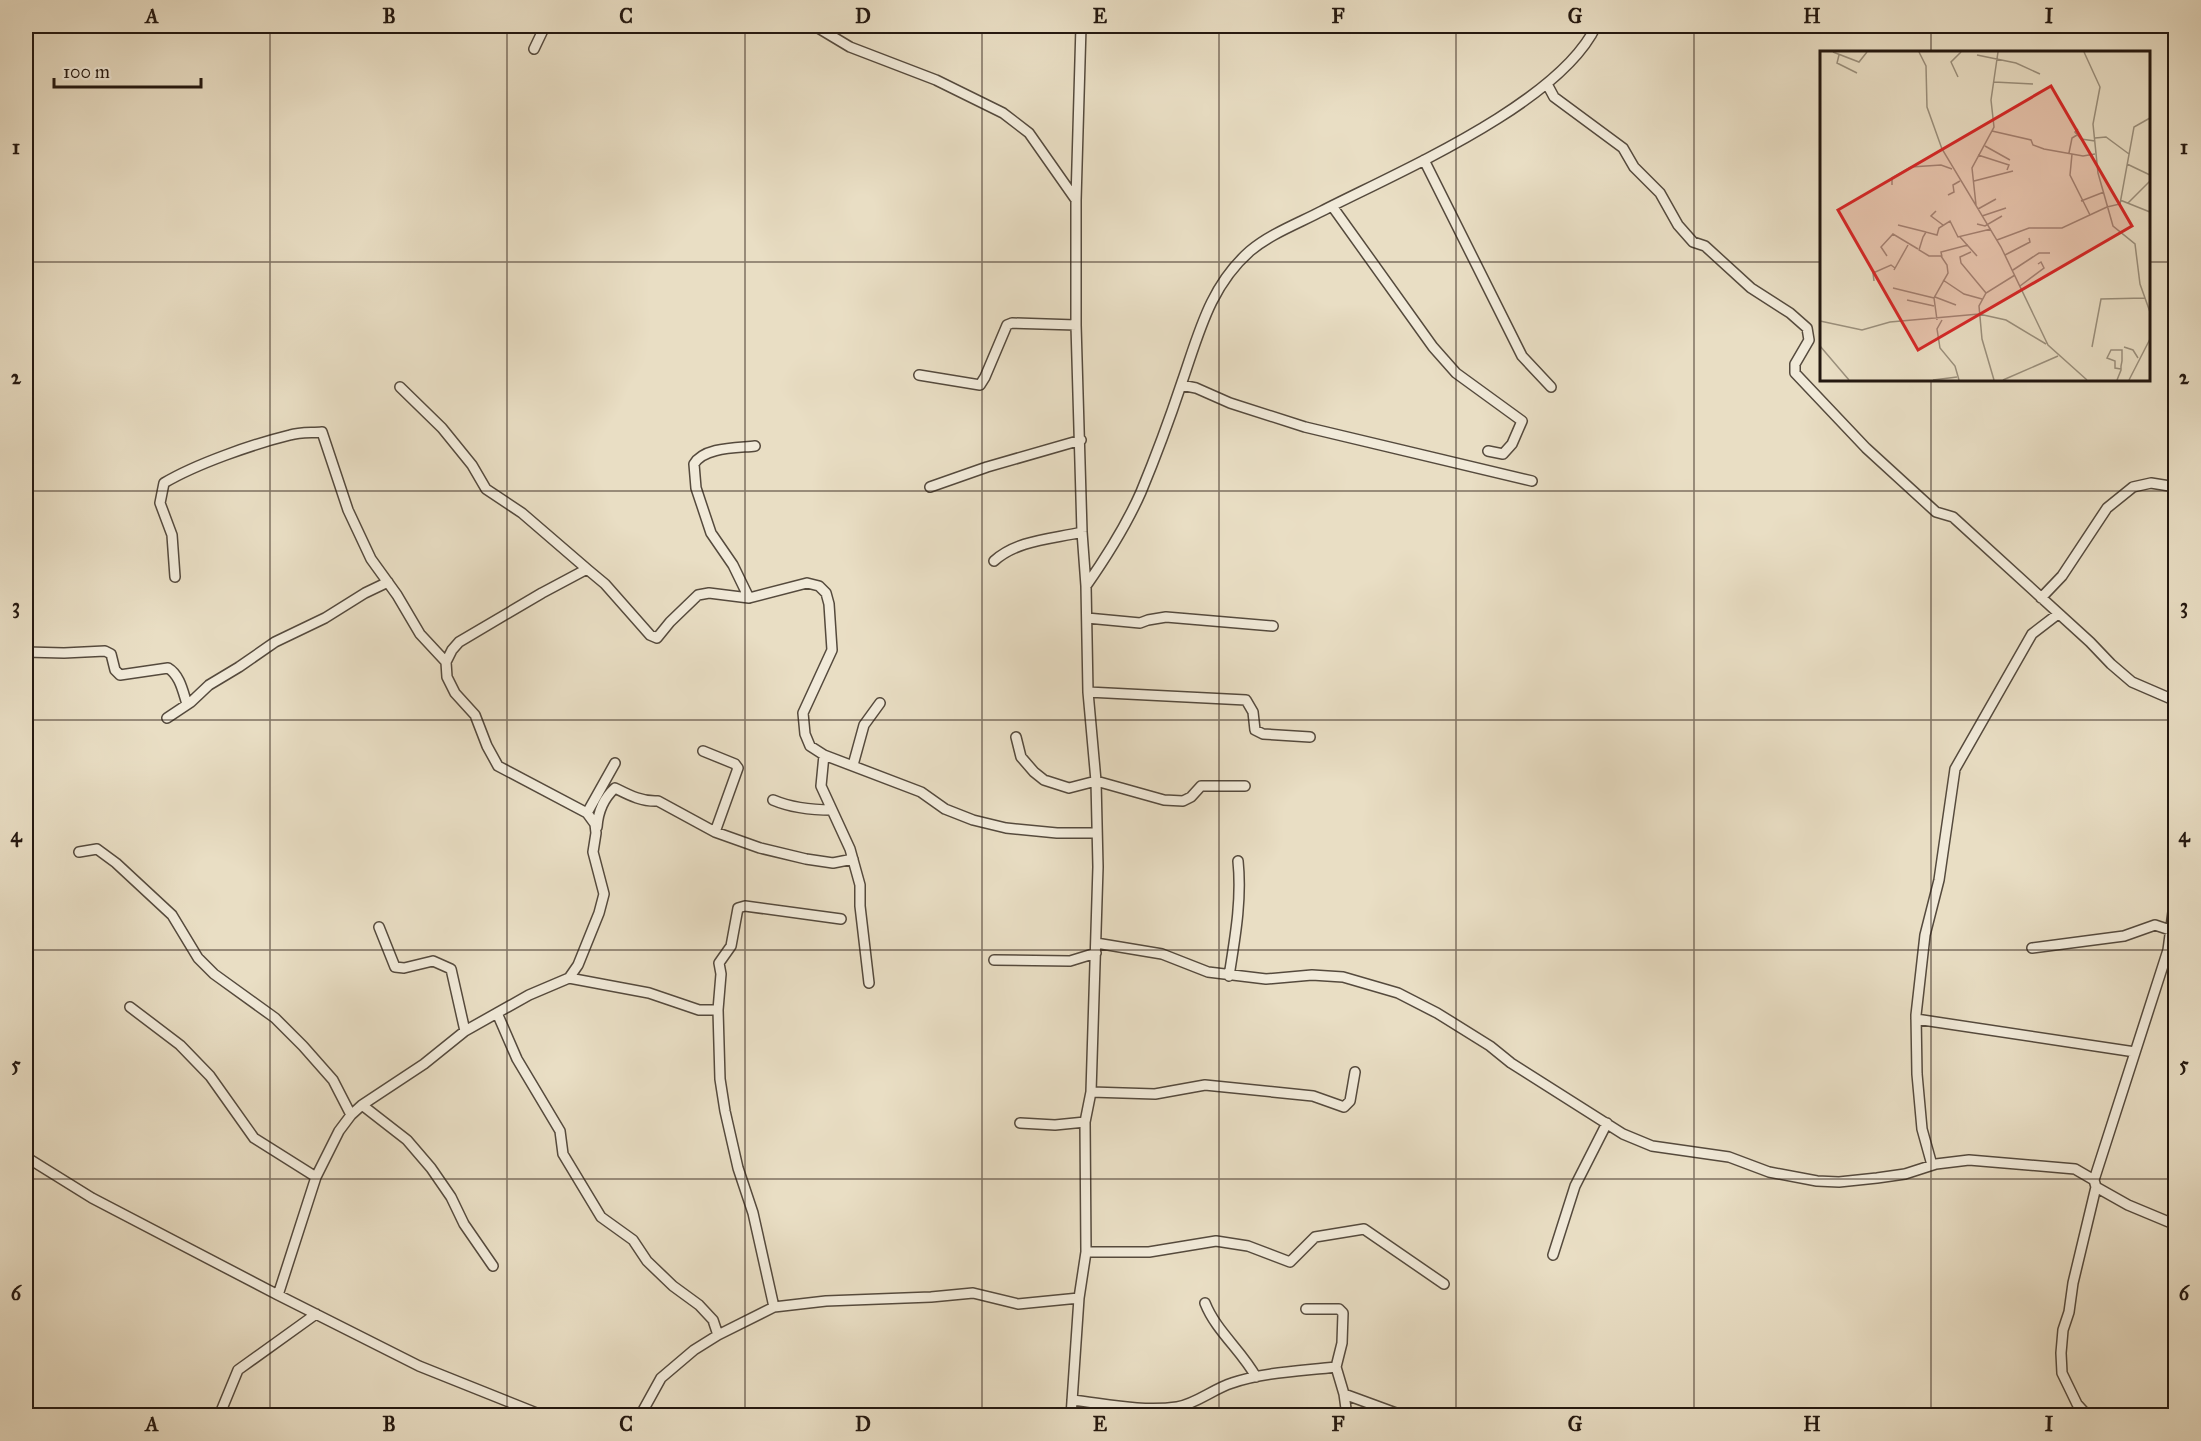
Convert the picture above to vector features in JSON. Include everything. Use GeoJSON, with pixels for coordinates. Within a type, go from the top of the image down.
{"type":"FeatureCollection","features":[{"type":"Feature","properties":{"kind":"street"},"geometry":{"type":"LineString","coordinates":[[534,49],[545,26]]}},
{"type":"Feature","properties":{"kind":"street"},"geometry":{"type":"LineString","coordinates":[[814,26],[850,47],[936,80],[1003,112],[1029,132],[1076,200]]}},
{"type":"Feature","properties":{"kind":"street"},"geometry":{"type":"LineString","coordinates":[[1071,1416],[1079,1298],[1086,1252],[1085,1122],[1091,1092],[1098,867],[1096,781],[1088,692],[1076,325],[1076,200],[1081,26]]}},
{"type":"Feature","properties":{"kind":"street"},"geometry":{"type":"LineString","coordinates":[[1086,586],[1112,548],[1141,493],[1207,308],[1224,279],[1251,250],[1282,231],[1446,149],[1514,107],[1547,84],[1575,56],[1596,26]]}},
{"type":"Feature","properties":{"kind":"street"},"geometry":{"type":"LineString","coordinates":[[1547,84],[1554,97],[1623,148],[1634,167],[1660,193],[1678,225],[1693,242],[1705,246],[1751,288],[1807,328],[1809,340],[1796,364],[1794,373],[1866,448],[1936,512],[1953,517],[2090,642],[2111,664],[2133,682],[2175,701]]}},
{"type":"Feature","properties":{"kind":"street"},"geometry":{"type":"LineString","coordinates":[[1424,160],[1522,356],[1551,387]]}},
{"type":"Feature","properties":{"kind":"street"},"geometry":{"type":"LineString","coordinates":[[1332,206],[1433,347],[1456,373],[1522,421],[1512,444],[1503,454],[1488,452]]}},
{"type":"Feature","properties":{"kind":"street"},"geometry":{"type":"LineString","coordinates":[[919,375],[980,385],[1007,325],[1012,323],[1076,325]]}},
{"type":"Feature","properties":{"kind":"street"},"geometry":{"type":"LineString","coordinates":[[1181,385],[1196,388],[1230,403],[1305,427],[1532,481]]}},
{"type":"Feature","properties":{"kind":"street"},"geometry":{"type":"LineString","coordinates":[[400,387],[442,428],[472,465],[486,489],[522,513],[604,584],[650,635],[657,638],[669,622],[698,595],[709,593],[749,598],[807,583],[819,585],[826,593],[832,632],[832,650],[803,713],[805,735],[810,746],[824,755],[921,792],[945,809],[973,820],[1006,828],[1057,833],[1096,833]]}},
{"type":"Feature","properties":{"kind":"street"},"geometry":{"type":"LineString","coordinates":[[175,577],[172,535],[160,503],[164,483],[231,454],[292,434],[322,432],[348,510],[371,559],[420,634],[446,662]]}},
{"type":"Feature","properties":{"kind":"street"},"geometry":{"type":"LineString","coordinates":[[930,487],[987,467],[1081,440]]}},
{"type":"Feature","properties":{"kind":"street"},"geometry":{"type":"LineString","coordinates":[[749,598],[733,565],[711,533],[696,488],[694,464],[700,457],[715,451],[755,446]]}},
{"type":"Feature","properties":{"kind":"street"},"geometry":{"type":"LineString","coordinates":[[2041,598],[2062,576],[2107,508],[2133,487],[2151,483],[2175,487]]}},
{"type":"Feature","properties":{"kind":"street"},"geometry":{"type":"LineString","coordinates":[[994,561],[1002,553],[1026,543],[1082,532]]}},
{"type":"Feature","properties":{"kind":"street"},"geometry":{"type":"LineString","coordinates":[[587,569],[459,642],[446,662],[447,676],[455,693],[475,715],[487,746],[498,766],[587,813],[595,824],[596,833]]}},
{"type":"Feature","properties":{"kind":"street"},"geometry":{"type":"LineString","coordinates":[[167,718],[209,685],[275,642],[325,618],[365,593],[388,582]]}},
{"type":"Feature","properties":{"kind":"street"},"geometry":{"type":"LineString","coordinates":[[1932,1165],[1922,1129],[1917,1074],[1916,1019],[1925,935],[1939,880],[1955,769],[2032,634],[2058,614]]}},
{"type":"Feature","properties":{"kind":"street"},"geometry":{"type":"LineString","coordinates":[[1087,618],[1140,623],[1166,617],[1273,627]]}},
{"type":"Feature","properties":{"kind":"street"},"geometry":{"type":"LineString","coordinates":[[26,652],[105,651],[111,654],[115,670],[120,675],[168,668],[174,671],[187,704]]}},
{"type":"Feature","properties":{"kind":"street"},"geometry":{"type":"LineString","coordinates":[[1088,692],[1246,700],[1253,712],[1255,730],[1263,734],[1310,736]]}},
{"type":"Feature","properties":{"kind":"street"},"geometry":{"type":"LineString","coordinates":[[853,765],[864,725],[880,703]]}},
{"type":"Feature","properties":{"kind":"street"},"geometry":{"type":"LineString","coordinates":[[1016,737],[1021,757],[1044,780],[1069,788],[1096,781],[1164,800],[1183,801],[1191,797],[1201,786],[1245,786]]}},
{"type":"Feature","properties":{"kind":"street"},"geometry":{"type":"LineString","coordinates":[[703,752],[735,764],[738,768],[714,832]]}},
{"type":"Feature","properties":{"kind":"street"},"geometry":{"type":"LineString","coordinates":[[824,755],[821,786],[853,859],[860,885],[860,906],[869,982]]}},
{"type":"Feature","properties":{"kind":"street"},"geometry":{"type":"LineString","coordinates":[[587,813],[615,762]]}},
{"type":"Feature","properties":{"kind":"street"},"geometry":{"type":"LineString","coordinates":[[569,978],[582,955],[604,894],[593,852],[598,814],[615,788],[635,798],[649,802],[658,801],[714,832],[760,848],[833,863],[853,859]]}},
{"type":"Feature","properties":{"kind":"street"},"geometry":{"type":"LineString","coordinates":[[773,800],[786,806],[831,810]]}},
{"type":"Feature","properties":{"kind":"street"},"geometry":{"type":"LineString","coordinates":[[79,852],[97,849],[116,863],[172,915],[198,958],[214,974],[274,1018],[303,1046],[333,1080],[351,1115]]}},
{"type":"Feature","properties":{"kind":"street"},"geometry":{"type":"LineString","coordinates":[[1229,975],[1238,924],[1240,879],[1238,861]]}},
{"type":"Feature","properties":{"kind":"street"},"geometry":{"type":"LineString","coordinates":[[2088,1416],[2077,1404],[2062,1373],[2063,1330],[2069,1312],[2073,1283],[2095,1183],[2168,950],[2175,889]]}},
{"type":"Feature","properties":{"kind":"street"},"geometry":{"type":"LineString","coordinates":[[774,1307],[753,1213],[738,1168],[725,1111],[720,1079],[718,1010],[722,974],[719,963],[731,946],[738,908],[746,906],[841,919]]}},
{"type":"Feature","properties":{"kind":"street"},"geometry":{"type":"LineString","coordinates":[[2032,948],[2124,936],[2155,926],[2170,930]]}},
{"type":"Feature","properties":{"kind":"street"},"geometry":{"type":"LineString","coordinates":[[380,927],[395,967],[404,968],[433,961],[451,969],[465,1031]]}},
{"type":"Feature","properties":{"kind":"street"},"geometry":{"type":"LineString","coordinates":[[1096,943],[1162,954],[1208,972],[1266,980],[1312,975],[1342,977],[1398,993],[1437,1013],[1490,1046],[1511,1063],[1623,1134],[1652,1146],[1729,1157],[1769,1172],[1817,1181],[1839,1182],[1877,1178],[1905,1174],[1932,1165],[1969,1160],[2075,1169],[2128,1206],[2175,1225]]}},
{"type":"Feature","properties":{"kind":"street"},"geometry":{"type":"LineString","coordinates":[[994,960],[1070,962],[1096,953]]}},
{"type":"Feature","properties":{"kind":"street"},"geometry":{"type":"LineString","coordinates":[[278,1295],[302,1215],[316,1178],[339,1131],[362,1105],[424,1064],[465,1031],[529,995],[569,978],[649,993],[699,1010],[718,1010]]}},
{"type":"Feature","properties":{"kind":"street"},"geometry":{"type":"LineString","coordinates":[[130,1007],[180,1045],[210,1076],[254,1138],[316,1178]]}},
{"type":"Feature","properties":{"kind":"street"},"geometry":{"type":"LineString","coordinates":[[497,1013],[517,1059],[560,1131],[563,1154],[601,1217],[633,1240],[647,1261],[673,1286],[699,1305],[713,1320],[718,1335]]}},
{"type":"Feature","properties":{"kind":"street"},"geometry":{"type":"LineString","coordinates":[[1916,1019],[2135,1052]]}},
{"type":"Feature","properties":{"kind":"street"},"geometry":{"type":"LineString","coordinates":[[1091,1092],[1155,1094],[1205,1085],[1314,1096],[1344,1107],[1350,1101],[1355,1072]]}},
{"type":"Feature","properties":{"kind":"street"},"geometry":{"type":"LineString","coordinates":[[362,1105],[406,1140],[431,1168],[451,1197],[464,1224],[493,1266]]}},
{"type":"Feature","properties":{"kind":"street"},"geometry":{"type":"LineString","coordinates":[[1020,1123],[1055,1125],[1085,1122]]}},
{"type":"Feature","properties":{"kind":"street"},"geometry":{"type":"LineString","coordinates":[[1553,1255],[1575,1186],[1607,1123]]}},
{"type":"Feature","properties":{"kind":"street"},"geometry":{"type":"LineString","coordinates":[[26,1157],[92,1198],[419,1366],[544,1416]]}},
{"type":"Feature","properties":{"kind":"street"},"geometry":{"type":"LineString","coordinates":[[1086,1252],[1149,1252],[1216,1241],[1248,1246],[1290,1262],[1315,1237],[1364,1229],[1444,1284]]}},
{"type":"Feature","properties":{"kind":"street"},"geometry":{"type":"LineString","coordinates":[[640,1416],[661,1377],[694,1350],[718,1335],[774,1307],[826,1301],[930,1298],[973,1293],[1018,1304],[1079,1298]]}},
{"type":"Feature","properties":{"kind":"street"},"geometry":{"type":"LineString","coordinates":[[1205,1303],[1210,1317],[1248,1362],[1257,1377]]}},
{"type":"Feature","properties":{"kind":"street"},"geometry":{"type":"LineString","coordinates":[[1305,1309],[1339,1309],[1343,1313],[1342,1343],[1336,1367],[1344,1394],[1347,1416]]}},
{"type":"Feature","properties":{"kind":"street"},"geometry":{"type":"LineString","coordinates":[[219,1416],[238,1370],[316,1314]]}},
{"type":"Feature","properties":{"kind":"street"},"geometry":{"type":"LineString","coordinates":[[1072,1400],[1139,1408],[1173,1407],[1181,1406],[1231,1383],[1257,1377],[1336,1367]]}},
{"type":"Feature","properties":{"kind":"street"},"geometry":{"type":"LineString","coordinates":[[1344,1394],[1404,1416]]}}]}
